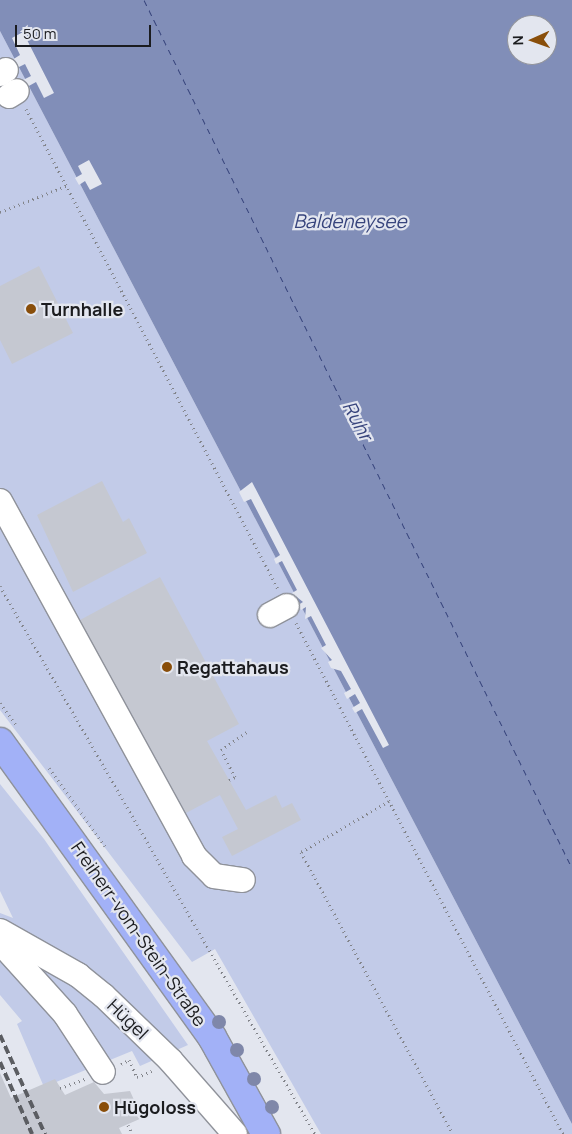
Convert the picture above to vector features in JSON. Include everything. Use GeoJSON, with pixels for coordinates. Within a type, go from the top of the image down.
{"type":"FeatureCollection","features":[{"type":"Feature","properties":{"kind":"main road","name":"Freiherr-vom-Stein-Straße"},"geometry":{"type":"LineString","coordinates":[[0,742],[212,1037],[266,1134]]}},
{"type":"Feature","properties":{"kind":"lane"},"geometry":{"type":"LineString","coordinates":[[0,501],[194,856],[214,876],[243,880]]}},
{"type":"Feature","properties":{"kind":"lane","name":"Hügel"},"geometry":{"type":"LineString","coordinates":[[0,932],[78,975],[104,996],[171,1061],[234,1134]]}},
{"type":"Feature","properties":{"kind":"lane"},"geometry":{"type":"LineString","coordinates":[[0,942],[65,1014],[103,1072]]}},
{"type":"Feature","properties":{"kind":"path"},"geometry":{"type":"LineString","coordinates":[[13,93],[66,186],[278,611],[389,801],[563,1134]]}},
{"type":"Feature","properties":{"kind":"path"},"geometry":{"type":"LineString","coordinates":[[0,212],[66,186]]}},
{"type":"Feature","properties":{"kind":"path"},"geometry":{"type":"LineString","coordinates":[[0,586],[315,1134]]}},
{"type":"Feature","properties":{"kind":"path"},"geometry":{"type":"LineString","coordinates":[[229,780],[235,777],[221,750],[247,732]]}},
{"type":"Feature","properties":{"kind":"path"},"geometry":{"type":"LineString","coordinates":[[389,801],[301,852],[453,1134]]}},
{"type":"Feature","properties":{"kind":"path"},"geometry":{"type":"LineString","coordinates":[[103,1072],[129,1060],[137,1077],[159,1068]]}},
{"type":"Feature","properties":{"kind":"path"},"geometry":{"type":"LineString","coordinates":[[128,1125],[132,1134]]}},
{"type":"Feature","properties":{"kind":"shaded area"},"geometry":{"type":"Polygon","coordinates":[[[0,31],[572,1124],[572,1134],[321,1134],[215,949],[192,962],[0,710],[0,31]]]}},
{"type":"Feature","properties":{"kind":"shaded area"},"geometry":{"type":"Polygon","coordinates":[[[0,784],[44,839],[188,1045],[140,1066],[132,1051],[44,1087],[17,1024],[22,1021],[0,995],[0,913],[13,918],[0,891],[0,784]]]}},
{"type":"Feature","properties":{"kind":"water","name":"Baldeneysee"},"geometry":{"type":"Polygon","coordinates":[[[0,0],[572,0],[572,1124],[0,31],[0,0]]]}},
{"type":"Feature","properties":{"kind":"pier"},"geometry":{"type":"Polygon","coordinates":[[[23,32],[54,93],[44,98],[36,82],[27,87],[23,80],[31,76],[25,64],[17,68],[12,60],[20,55],[12,38],[23,32]]]}},
{"type":"Feature","properties":{"kind":"pier"},"geometry":{"type":"Polygon","coordinates":[[[89,160],[102,184],[90,190],[85,181],[79,185],[75,178],[82,174],[78,166],[89,160]]]}},
{"type":"Feature","properties":{"kind":"pier"},"geometry":{"type":"Polygon","coordinates":[[[252,482],[389,745],[383,748],[362,709],[355,713],[352,708],[360,703],[355,694],[347,699],[344,693],[351,689],[341,671],[331,668],[328,662],[332,660],[321,648],[326,645],[311,616],[305,619],[306,607],[301,610],[298,605],[303,602],[292,593],[297,590],[282,561],[276,564],[274,559],[280,555],[251,499],[244,502],[239,492],[252,482]]]}},
{"type":"Feature","properties":{"kind":"building","name":"Turnhalle"},"geometry":{"type":"Polygon","coordinates":[[[39,266],[73,333],[12,364],[0,340],[0,286],[39,266]]]}},
{"type":"Feature","properties":{"kind":"building"},"geometry":{"type":"Polygon","coordinates":[[[102,481],[123,522],[129,518],[147,553],[73,592],[37,515],[102,481]]]}},
{"type":"Feature","properties":{"kind":"building"},"geometry":{"type":"Polygon","coordinates":[[[160,577],[239,724],[207,741],[246,810],[276,795],[282,808],[292,803],[301,820],[232,856],[222,837],[238,829],[220,795],[186,813],[80,620],[160,577]]]}},
{"type":"Feature","properties":{"kind":"building"},"geometry":{"type":"Polygon","coordinates":[[[0,1073],[11,1098],[55,1079],[65,1095],[94,1082],[104,1094],[130,1091],[142,1118],[119,1128],[122,1134],[0,1134],[0,1073]]]}},
{"type":"Feature","properties":{"kind":"ferry route"},"geometry":{"type":"LineString","coordinates":[[144,0],[572,868]]}},
{"type":"Feature","properties":{"kind":"railway"},"geometry":{"type":"LineString","coordinates":[[0,1035],[45,1134]]}},
{"type":"Feature","properties":{"kind":"railway"},"geometry":{"type":"LineString","coordinates":[[0,1062],[32,1134]]}},
{"type":"Feature","properties":{"kind":"place","name":"Turnhalle"},"geometry":{"type":"Point","coordinates":[31,309]}},
{"type":"Feature","properties":{"kind":"place","name":"Regattahaus"},"geometry":{"type":"Point","coordinates":[167,667]}},
{"type":"Feature","properties":{"kind":"place","name":"Hügoloss"},"geometry":{"type":"Point","coordinates":[104,1107]}},
{"type":"Feature","properties":{"kind":"water label","name":"Ruhr"},"geometry":{"type":"Point","coordinates":[357,421]}}]}
